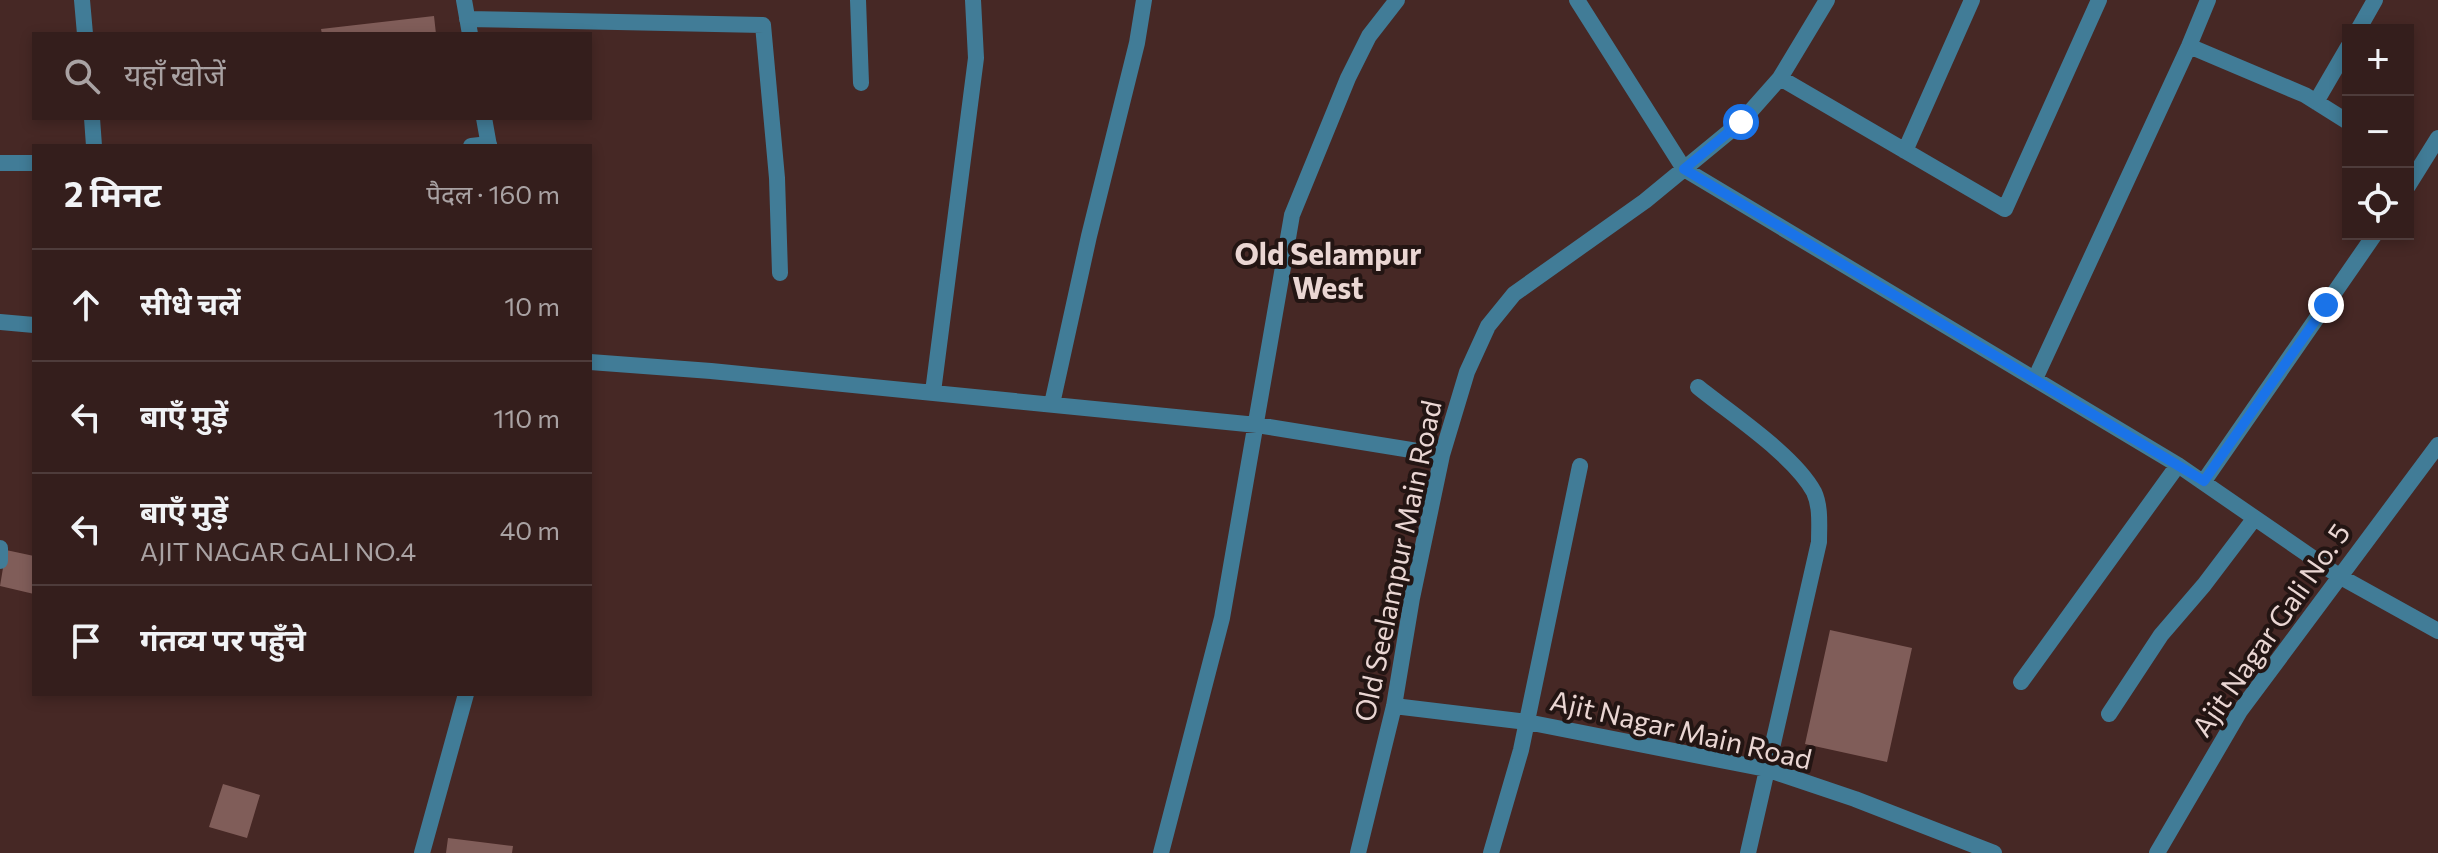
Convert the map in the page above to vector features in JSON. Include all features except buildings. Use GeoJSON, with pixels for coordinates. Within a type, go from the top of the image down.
{"type":"FeatureCollection","features":[{"type":"Feature","properties":{"kind":"street"},"geometry":{"type":"LineString","coordinates":[[82,0],[85,32]]}},
{"type":"Feature","properties":{"kind":"street"},"geometry":{"type":"LineString","coordinates":[[464,0],[469,26],[763,25],[777,178],[780,273]]}},
{"type":"Feature","properties":{"kind":"street"},"geometry":{"type":"LineString","coordinates":[[858,0],[861,83]]}},
{"type":"Feature","properties":{"kind":"street"},"geometry":{"type":"LineString","coordinates":[[933,392],[976,58],[973,0]]}},
{"type":"Feature","properties":{"kind":"street"},"geometry":{"type":"LineString","coordinates":[[1052,404],[1089,236],[1137,43],[1144,0]]}},
{"type":"Feature","properties":{"kind":"street"},"geometry":{"type":"LineString","coordinates":[[1161,853],[1222,618],[1292,215],[1348,78],[1369,36],[1397,0]]}},
{"type":"Feature","properties":{"kind":"street"},"geometry":{"type":"LineString","coordinates":[[1577,0],[1684,169],[2178,465],[2339,576],[2438,631]]}},
{"type":"Feature","properties":{"kind":"street","name":"Old Seelampur Main Road"},"geometry":{"type":"LineString","coordinates":[[1358,853],[1394,706],[1412,598],[1442,455],[1467,372],[1488,326],[1514,294],[1645,201],[1741,122],[1780,78],[1827,0]]}},
{"type":"Feature","properties":{"kind":"street"},"geometry":{"type":"LineString","coordinates":[[1905,151],[1972,0]]}},
{"type":"Feature","properties":{"kind":"street"},"geometry":{"type":"LineString","coordinates":[[1780,78],[2005,209],[2099,0]]}},
{"type":"Feature","properties":{"kind":"street"},"geometry":{"type":"LineString","coordinates":[[2035,379],[2208,0]]}},
{"type":"Feature","properties":{"kind":"street"},"geometry":{"type":"LineString","coordinates":[[2361,24],[2375,0]]}},
{"type":"Feature","properties":{"kind":"street"},"geometry":{"type":"LineString","coordinates":[[2189,46],[2305,95],[2342,118]]}},
{"type":"Feature","properties":{"kind":"street"},"geometry":{"type":"LineString","coordinates":[[2316,102],[2342,57]]}},
{"type":"Feature","properties":{"kind":"street"},"geometry":{"type":"LineString","coordinates":[[92,120],[94,144]]}},
{"type":"Feature","properties":{"kind":"street"},"geometry":{"type":"LineString","coordinates":[[484,120],[489,144]]}},
{"type":"Feature","properties":{"kind":"street"},"geometry":{"type":"LineString","coordinates":[[2415,162],[2438,138]]}},
{"type":"Feature","properties":{"kind":"street"},"geometry":{"type":"LineString","coordinates":[[0,163],[32,163]]}},
{"type":"Feature","properties":{"kind":"street"},"geometry":{"type":"LineString","coordinates":[[2204,481],[2371,240]]}},
{"type":"Feature","properties":{"kind":"street"},"geometry":{"type":"LineString","coordinates":[[0,322],[32,325]]}},
{"type":"Feature","properties":{"kind":"street"},"geometry":{"type":"LineString","coordinates":[[592,362],[1257,425],[1442,455]]}},
{"type":"Feature","properties":{"kind":"street"},"geometry":{"type":"LineString","coordinates":[[1698,387],[1798,470],[1815,494],[1819,517],[1819,542],[1748,853]]}},
{"type":"Feature","properties":{"kind":"street","name":"Ajit Nagar Gali No. 5"},"geometry":{"type":"LineString","coordinates":[[2157,853],[2240,711],[2438,445]]}},
{"type":"Feature","properties":{"kind":"street"},"geometry":{"type":"LineString","coordinates":[[2021,682],[2178,465]]}},
{"type":"Feature","properties":{"kind":"street"},"geometry":{"type":"LineString","coordinates":[[1491,853],[1527,722],[1580,466]]}},
{"type":"Feature","properties":{"kind":"street"},"geometry":{"type":"LineString","coordinates":[[2109,714],[2161,635],[2254,519]]}},
{"type":"Feature","properties":{"kind":"street"},"geometry":{"type":"LineString","coordinates":[[0,548],[0,561]]}},
{"type":"Feature","properties":{"kind":"street"},"geometry":{"type":"LineString","coordinates":[[422,853],[465,696]]}},
{"type":"Feature","properties":{"kind":"street","name":"Ajit Nagar Main Road"},"geometry":{"type":"LineString","coordinates":[[1394,706],[1527,722],[1766,769],[1855,799],[1994,853]]}},
{"type":"Feature","properties":{"kind":"district","name":"Old Selampur West"},"geometry":{"type":"Point","coordinates":[1328,272]}},
{"type":"Feature","properties":{"kind":"route"},"geometry":{"type":"LineString","coordinates":[[1741,122],[1684,169],[2204,481],[2326,305]]}}]}
